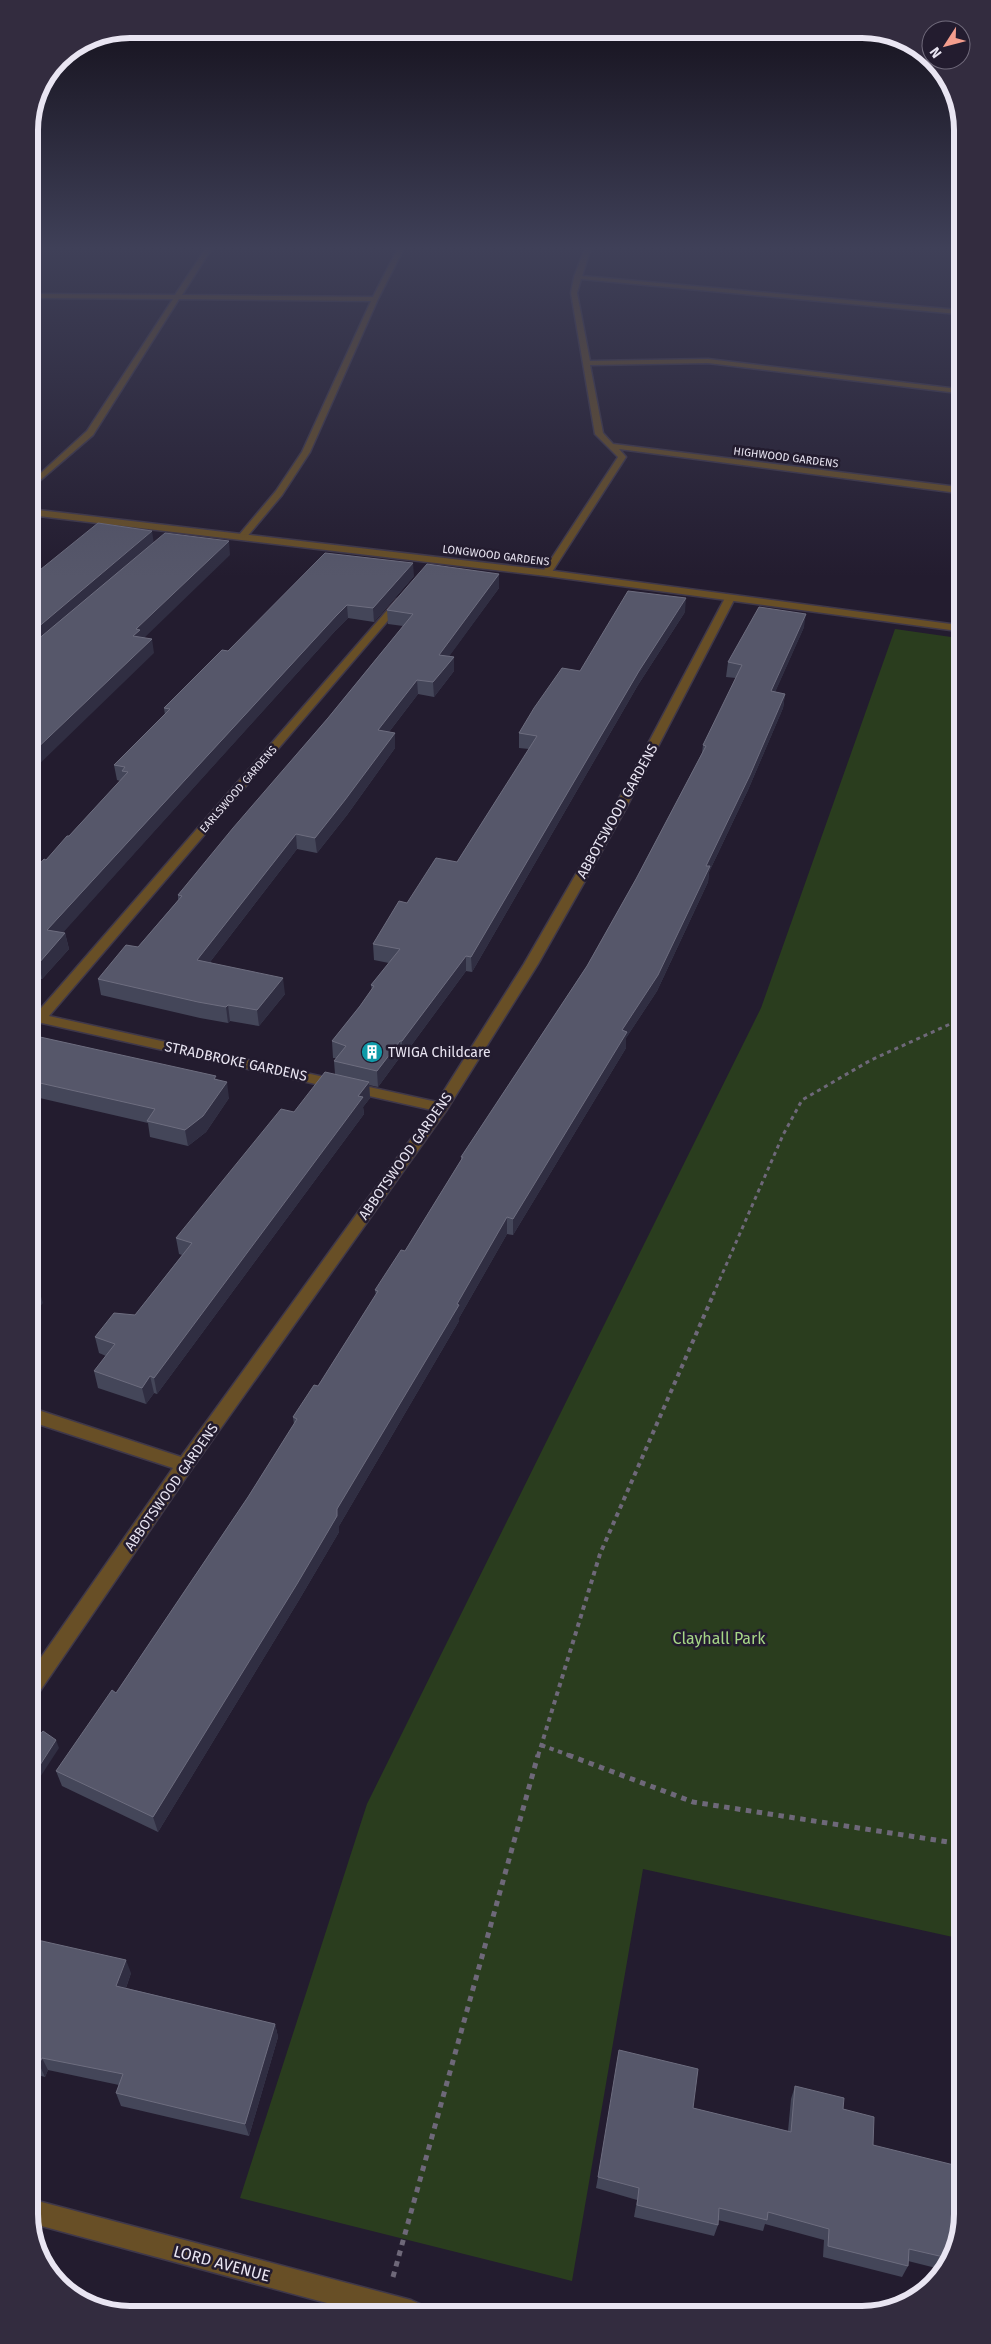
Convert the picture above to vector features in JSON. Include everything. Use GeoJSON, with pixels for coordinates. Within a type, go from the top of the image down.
{"type":"FeatureCollection","features":[{"type":"Feature","properties":{"kind":"street"},"geometry":{"type":"LineString","coordinates":[[38,480],[90,433],[138,357]]}},
{"type":"Feature","properties":{"kind":"street"},"geometry":{"type":"LineString","coordinates":[[242,537],[278,493],[306,452],[349,357]]}},
{"type":"Feature","properties":{"kind":"street"},"geometry":{"type":"LineString","coordinates":[[547,574],[622,457],[598,434],[586,357]]}},
{"type":"Feature","properties":{"kind":"street"},"geometry":{"type":"LineString","coordinates":[[587,363],[708,361],[954,391]]}},
{"type":"Feature","properties":{"kind":"street","name":"HIGHWOOD GARDENS"},"geometry":{"type":"LineString","coordinates":[[610,446],[954,489]]}},
{"type":"Feature","properties":{"kind":"street","name":"LONGWOOD GARDENS"},"geometry":{"type":"LineString","coordinates":[[38,513],[242,537],[432,564],[578,577],[666,594],[730,598]]}},
{"type":"Feature","properties":{"kind":"street"},"geometry":{"type":"LineString","coordinates":[[172,536],[180,530]]}},
{"type":"Feature","properties":{"kind":"street","name":"EARLSWOOD GARDENS"},"geometry":{"type":"LineString","coordinates":[[38,1015],[409,590]]}},
{"type":"Feature","properties":{"kind":"street"},"geometry":{"type":"LineString","coordinates":[[730,598],[954,627]]}},
{"type":"Feature","properties":{"kind":"street","name":"ABBOTSWOOD GARDENS"},"geometry":{"type":"LineString","coordinates":[[38,1678],[185,1465],[441,1108],[531,964],[619,810],[730,598]]}},
{"type":"Feature","properties":{"kind":"street","name":"STRADBROKE GARDENS"},"geometry":{"type":"LineString","coordinates":[[38,1017],[424,1102],[441,1108]]}},
{"type":"Feature","properties":{"kind":"street"},"geometry":{"type":"LineString","coordinates":[[38,1417],[185,1465]]}},
{"type":"Feature","properties":{"kind":"street","name":"LORD AVENUE"},"geometry":{"type":"LineString","coordinates":[[38,2213],[385,2306]]}},
{"type":"Feature","properties":{"kind":"path"},"geometry":{"type":"LineString","coordinates":[[385,2306],[541,1744],[600,1554],[783,1135],[802,1100],[870,1060],[954,1023]]}},
{"type":"Feature","properties":{"kind":"path"},"geometry":{"type":"LineString","coordinates":[[541,1744],[693,1802],[954,1843]]}},
{"type":"Feature","properties":{"kind":"green space","name":"Clayhall Park"},"geometry":{"type":"Polygon","coordinates":[[[895,629],[954,637],[954,1937],[643,1869],[572,2281],[240,2198],[367,1804],[761,1008],[895,629]]]}},
{"type":"Feature","properties":{"kind":"building"},"geometry":{"type":"Polygon","coordinates":[[[98,523],[152,531],[38,627],[38,572],[98,523]]]}},
{"type":"Feature","properties":{"kind":"building"},"geometry":{"type":"Polygon","coordinates":[[[165,533],[229,541],[136,629],[140,630],[133,636],[152,639],[38,747],[38,639],[165,533]]]}},
{"type":"Feature","properties":{"kind":"building"},"geometry":{"type":"Polygon","coordinates":[[[325,553],[413,563],[373,608],[347,605],[336,616],[47,930],[65,933],[38,963],[38,865],[44,859],[46,860],[128,772],[122,771],[125,767],[114,765],[170,709],[164,708],[222,650],[228,651],[325,553]]]}},
{"type":"Feature","properties":{"kind":"building"},"geometry":{"type":"Polygon","coordinates":[[[427,564],[499,574],[439,655],[454,657],[433,682],[417,680],[378,730],[395,733],[345,800],[315,838],[296,834],[197,960],[283,978],[257,1010],[198,1002],[98,979],[126,945],[138,947],[182,896],[178,895],[233,828],[328,718],[413,614],[387,610],[427,564]]]}},
{"type":"Feature","properties":{"kind":"building"},"geometry":{"type":"Polygon","coordinates":[[[628,591],[686,598],[639,671],[471,957],[466,956],[377,1071],[334,1061],[346,1046],[332,1041],[374,986],[371,985],[400,949],[373,944],[399,901],[407,903],[436,858],[457,862],[537,736],[519,733],[534,708],[562,668],[580,671],[628,591]]]}},
{"type":"Feature","properties":{"kind":"building"},"geometry":{"type":"Polygon","coordinates":[[[759,607],[806,614],[771,691],[785,694],[750,775],[706,866],[710,866],[658,975],[622,1030],[627,1032],[513,1219],[507,1217],[457,1304],[459,1305],[337,1509],[337,1516],[297,1584],[153,1817],[56,1771],[112,1690],[116,1693],[248,1497],[297,1419],[293,1417],[314,1385],[318,1386],[378,1291],[375,1290],[401,1250],[405,1251],[463,1157],[461,1157],[587,966],[636,879],[706,746],[703,745],[742,665],[728,662],[759,607]]]}},
{"type":"Feature","properties":{"kind":"building"},"geometry":{"type":"Polygon","coordinates":[[[38,1037],[216,1076],[214,1079],[227,1082],[203,1116],[185,1130],[147,1121],[155,1109],[38,1083],[38,1037]]]}},
{"type":"Feature","properties":{"kind":"building"},"geometry":{"type":"Polygon","coordinates":[[[325,1072],[369,1082],[358,1096],[363,1097],[154,1378],[150,1376],[142,1388],[94,1371],[115,1344],[95,1337],[114,1313],[135,1315],[192,1243],[176,1238],[281,1109],[294,1112],[325,1072]]]}},
{"type":"Feature","properties":{"kind":"building"},"geometry":{"type":"Polygon","coordinates":[[[43,1731],[56,1740],[38,1768],[38,1736],[43,1731]]]}},
{"type":"Feature","properties":{"kind":"building"},"geometry":{"type":"Polygon","coordinates":[[[38,1940],[126,1960],[116,1986],[275,2024],[245,2124],[116,2093],[123,2074],[42,2058],[39,2064],[38,1940]]]}},
{"type":"Feature","properties":{"kind":"building"},"geometry":{"type":"Polygon","coordinates":[[[619,2050],[698,2069],[693,2108],[791,2132],[795,2086],[844,2098],[843,2109],[874,2117],[873,2145],[954,2165],[953,2227],[947,2250],[943,2257],[909,2249],[908,2266],[828,2246],[829,2229],[768,2212],[767,2220],[719,2208],[718,2225],[637,2205],[639,2188],[598,2177],[619,2050]]]}},
{"type":"Feature","properties":{"kind":"place","name":"TWIGA Childcare"},"geometry":{"type":"Point","coordinates":[372,1052]}}]}
